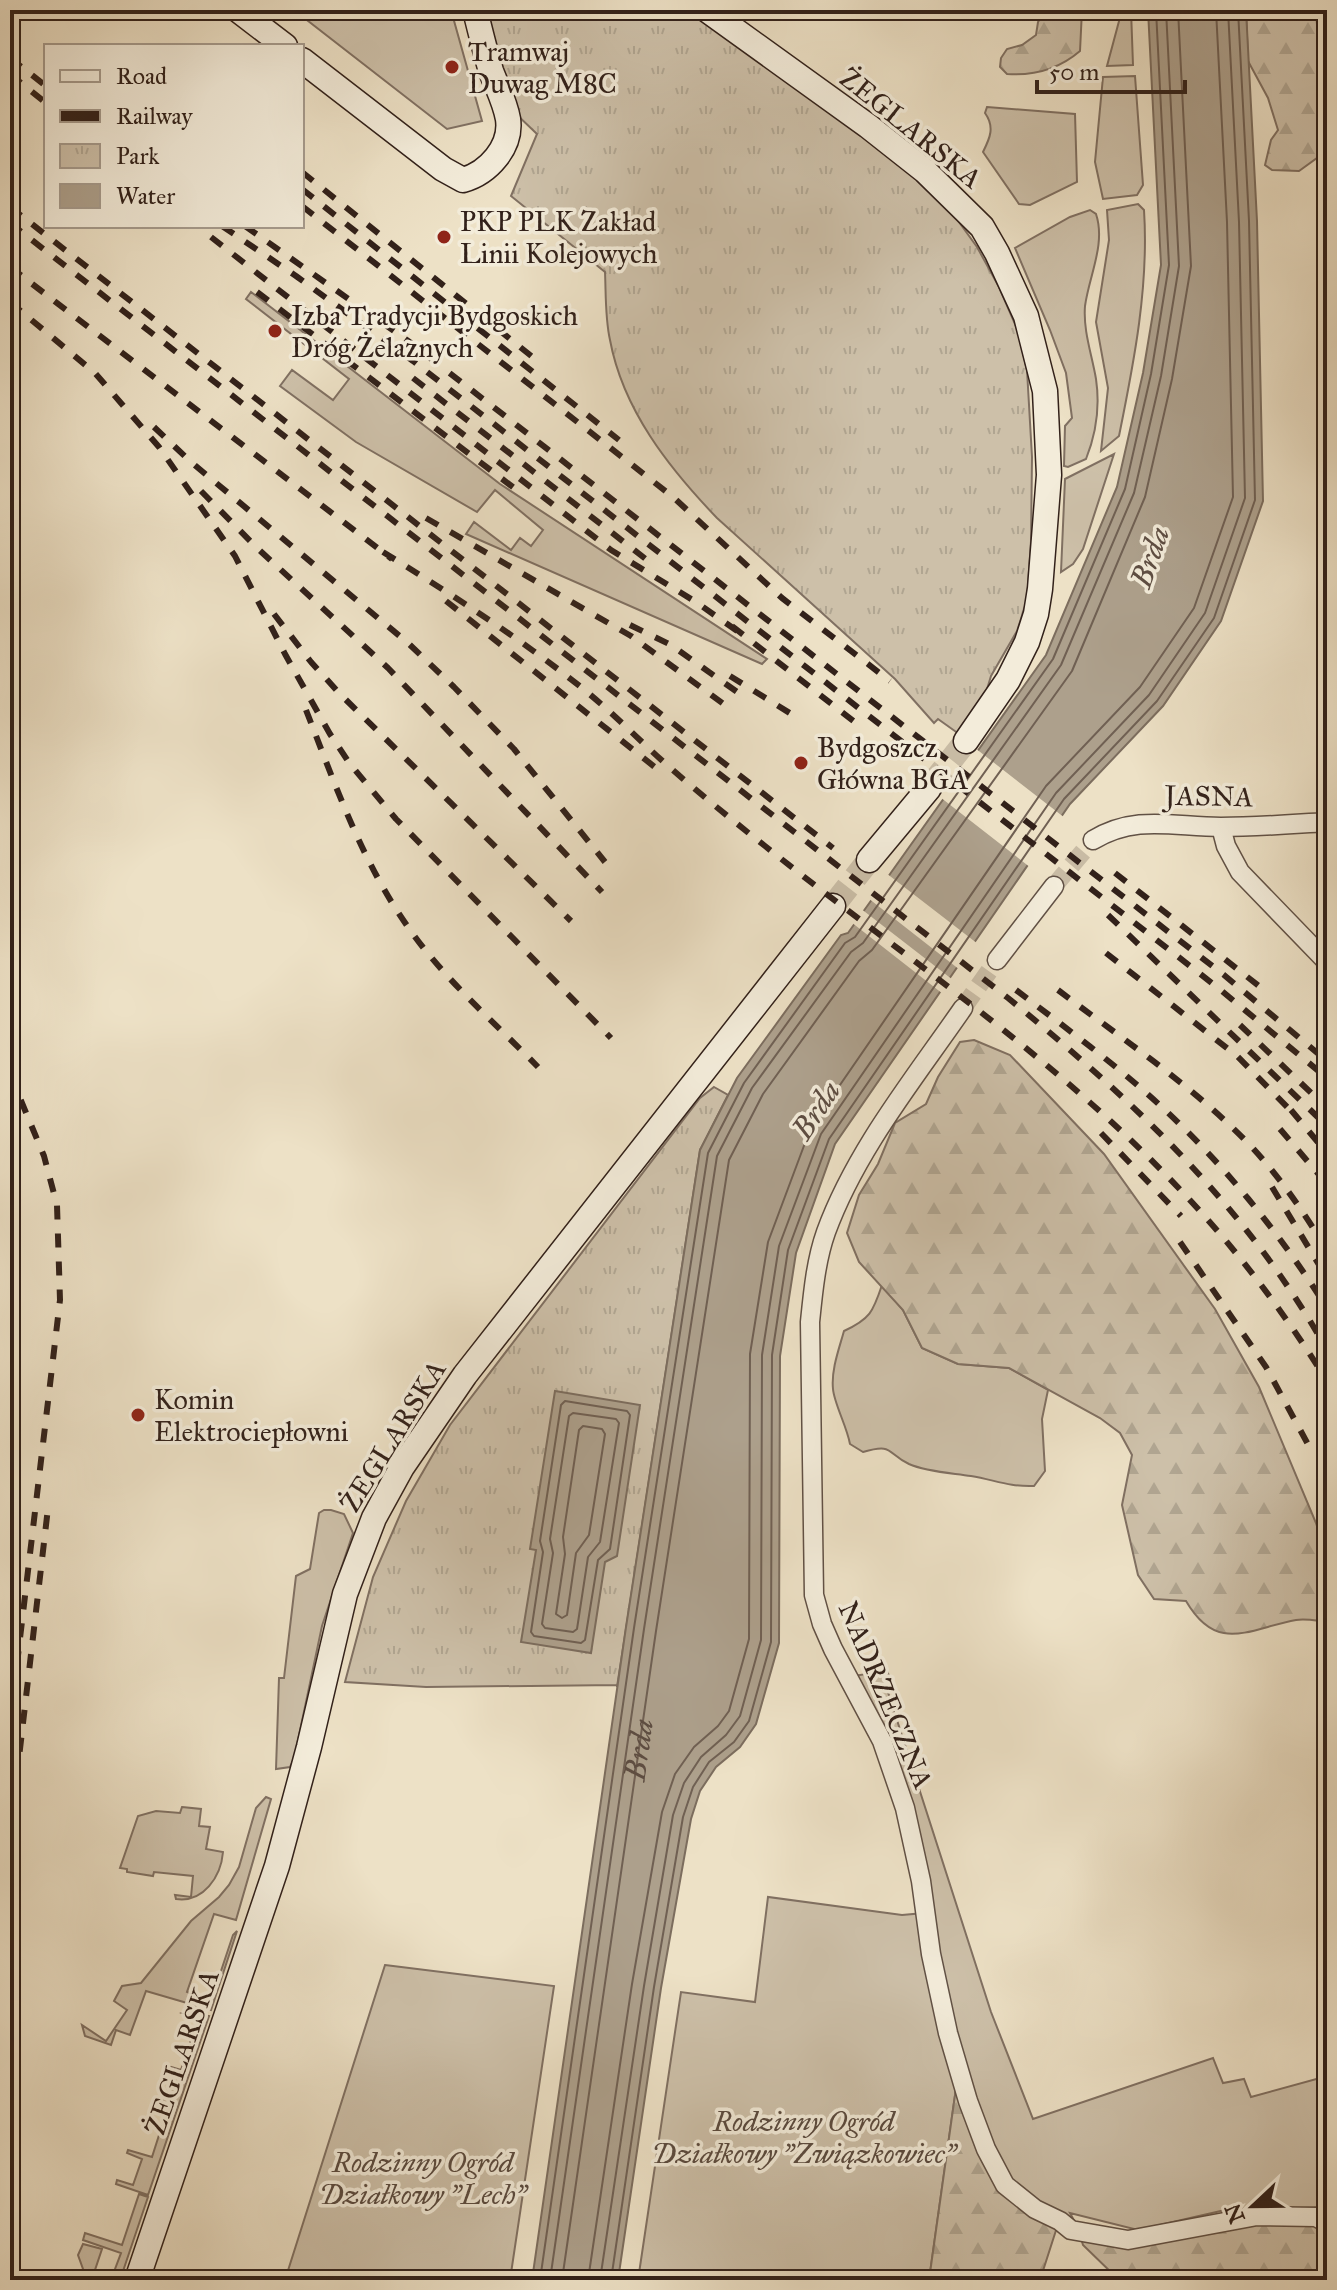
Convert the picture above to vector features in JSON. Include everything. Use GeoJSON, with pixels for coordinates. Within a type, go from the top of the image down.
{"type":"FeatureCollection","features":[{"type":"Feature","properties":{"kind":"street"},"geometry":{"type":"LineString","coordinates":[[238,10],[282,44]]}},
{"type":"Feature","properties":{"kind":"street"},"geometry":{"type":"LineString","coordinates":[[304,62],[425,156],[463,180],[481,174],[495,159],[508,128],[505,107],[491,71],[475,10]]}},
{"type":"Feature","properties":{"kind":"street","name":"ŻEGLARSKA"},"geometry":{"type":"LineString","coordinates":[[707,10],[925,171],[982,227],[1026,316],[1046,405],[1049,475],[1040,589],[1027,642],[1008,680],[966,741]]}},
{"type":"Feature","properties":{"kind":"street"},"geometry":{"type":"LineString","coordinates":[[869,860],[929,788]]}},
{"type":"Feature","properties":{"kind":"street","name":"JASNA"},"geometry":{"type":"LineString","coordinates":[[1093,840],[1116,828],[1134,824],[1221,827],[1327,822]]}},
{"type":"Feature","properties":{"kind":"street"},"geometry":{"type":"LineString","coordinates":[[1221,827],[1226,846],[1240,872],[1327,962]]}},
{"type":"Feature","properties":{"kind":"street"},"geometry":{"type":"LineString","coordinates":[[997,960],[1054,886]]}},
{"type":"Feature","properties":{"kind":"street","name":"ŻEGLARSKA"},"geometry":{"type":"LineString","coordinates":[[137,2280],[277,1866],[345,1594],[374,1518],[420,1438],[465,1375],[833,906]]}},
{"type":"Feature","properties":{"kind":"street","name":"NADRZECZNA"},"geometry":{"type":"LineString","coordinates":[[963,1008],[883,1124],[844,1192],[826,1234],[817,1268],[810,1322],[814,1595],[818,1613],[833,1649],[882,1741],[905,1808],[948,2033],[968,2101],[986,2149],[1005,2185],[1035,2209],[1071,2230],[1128,2240],[1257,2216],[1316,2217],[1327,2223]]}},
{"type":"Feature","properties":{"kind":"green space"},"geometry":{"type":"Polygon","coordinates":[[[294,10],[451,10],[482,121],[447,129],[294,10]]]}},
{"type":"Feature","properties":{"kind":"green space"},"geometry":{"type":"Polygon","coordinates":[[[484,10],[691,10],[917,177],[951,211],[977,247],[1018,331],[1027,370],[1032,457],[1031,541],[1027,600],[1017,631],[991,676],[982,706],[959,734],[938,719],[934,723],[895,679],[717,518],[682,479],[650,436],[616,366],[607,323],[605,272],[511,196],[537,134],[514,112],[484,10]]]}},
{"type":"Feature","properties":{"kind":"green space"},"geometry":{"type":"Polygon","coordinates":[[[1045,10],[1082,10],[1080,51],[1046,70],[1007,74],[1000,67],[1001,58],[1007,49],[1022,45],[1036,35],[1038,22],[1045,10]]]}},
{"type":"Feature","properties":{"kind":"green space"},"geometry":{"type":"Polygon","coordinates":[[[1122,10],[1131,10],[1133,65],[1107,66],[1122,10]]]}},
{"type":"Feature","properties":{"kind":"green space"},"geometry":{"type":"Polygon","coordinates":[[[1246,10],[1316,10],[1319,54],[1327,91],[1327,141],[1321,155],[1299,171],[1272,170],[1265,165],[1271,140],[1278,130],[1268,98],[1248,61],[1246,10]]]}},
{"type":"Feature","properties":{"kind":"green space"},"geometry":{"type":"Polygon","coordinates":[[[1135,76],[1143,185],[1137,195],[1103,199],[1095,162],[1103,77],[1135,76]]]}},
{"type":"Feature","properties":{"kind":"green space"},"geometry":{"type":"Polygon","coordinates":[[[987,107],[1075,114],[1077,182],[1030,205],[1019,204],[983,152],[990,132],[985,113],[987,107]]]}},
{"type":"Feature","properties":{"kind":"green space"},"geometry":{"type":"Polygon","coordinates":[[[1138,204],[1144,210],[1145,238],[1135,352],[1119,436],[1101,451],[1108,388],[1096,322],[1109,240],[1107,210],[1138,204]]]}},
{"type":"Feature","properties":{"kind":"green space"},"geometry":{"type":"Polygon","coordinates":[[[1090,210],[1096,214],[1099,237],[1085,315],[1096,379],[1097,410],[1095,430],[1086,459],[1068,467],[1064,466],[1065,426],[1072,418],[1066,373],[1015,248],[1070,217],[1090,210]]]}},
{"type":"Feature","properties":{"kind":"green space"},"geometry":{"type":"Polygon","coordinates":[[[251,292],[500,484],[767,659],[762,664],[466,534],[474,522],[511,550],[520,538],[531,546],[543,530],[495,490],[477,512],[356,442],[280,386],[292,370],[333,400],[349,379],[246,299],[251,292]]]}},
{"type":"Feature","properties":{"kind":"green space"},"geometry":{"type":"Polygon","coordinates":[[[1114,454],[1083,549],[1073,564],[1061,572],[1065,479],[1114,454]]]}},
{"type":"Feature","properties":{"kind":"green space"},"geometry":{"type":"Polygon","coordinates":[[[974,1040],[1010,1055],[1104,1154],[1215,1309],[1259,1387],[1316,1523],[1327,1557],[1327,1622],[1300,1619],[1248,1632],[1222,1633],[1210,1628],[1186,1601],[1154,1599],[1138,1575],[1122,1505],[1132,1455],[1120,1433],[1100,1418],[1009,1368],[958,1364],[922,1348],[903,1310],[859,1262],[847,1233],[859,1195],[878,1164],[895,1123],[926,1104],[938,1077],[960,1042],[974,1040]]]}},
{"type":"Feature","properties":{"kind":"green space"},"geometry":{"type":"Polygon","coordinates":[[[714,1087],[728,1095],[700,1150],[617,1687],[426,1687],[345,1682],[373,1577],[406,1501],[450,1425],[700,1098],[714,1087]]]}},
{"type":"Feature","properties":{"kind":"green space"},"geometry":{"type":"Polygon","coordinates":[[[882,1285],[903,1310],[922,1348],[958,1364],[1009,1368],[1048,1390],[1042,1419],[1045,1471],[1034,1486],[924,1469],[909,1464],[889,1450],[863,1452],[850,1444],[834,1395],[834,1367],[844,1331],[869,1314],[882,1285]]]}},
{"type":"Feature","properties":{"kind":"green space"},"geometry":{"type":"Polygon","coordinates":[[[324,1510],[344,1514],[353,1533],[322,1626],[294,1759],[290,1767],[276,1769],[279,1678],[284,1678],[296,1576],[310,1569],[319,1513],[324,1510]]]}},
{"type":"Feature","properties":{"kind":"green space","name":"Rodzinny Ogród Działkowy \"Związkowiec\""},"geometry":{"type":"Polygon","coordinates":[[[887,1671],[890,1678],[887,1689],[991,2012],[1033,2119],[1213,2058],[1223,2083],[1244,2079],[1251,2097],[1320,2078],[1327,2124],[1327,2207],[1225,2210],[1138,2230],[1070,2213],[1078,2228],[1016,2197],[956,2088],[929,2280],[638,2280],[681,1992],[755,2002],[768,1897],[902,1915],[924,1913],[904,1809],[846,1677],[887,1671]]]}},
{"type":"Feature","properties":{"kind":"green space"},"geometry":{"type":"Polygon","coordinates":[[[266,1797],[271,1799],[236,1920],[214,1914],[187,1992],[211,2001],[237,1931],[211,2010],[146,1991],[130,2035],[116,2030],[111,2045],[85,2036],[82,2025],[106,2041],[127,2010],[114,2001],[122,1986],[141,1983],[191,1921],[229,1885],[239,1867],[256,1808],[266,1797]]]}},
{"type":"Feature","properties":{"kind":"green space"},"geometry":{"type":"Polygon","coordinates":[[[182,1807],[201,1809],[199,1826],[210,1827],[206,1849],[223,1852],[219,1870],[209,1886],[194,1897],[176,1899],[175,1895],[191,1897],[193,1876],[154,1872],[153,1876],[120,1868],[138,1816],[156,1811],[180,1813],[182,1807]]]}},
{"type":"Feature","properties":{"kind":"green space","name":"Rodzinny Ogród Działkowy \"Lech\""},"geometry":{"type":"Polygon","coordinates":[[[385,1965],[554,1986],[510,2280],[285,2280],[385,1965]]]}},
{"type":"Feature","properties":{"kind":"green space"},"geometry":{"type":"Polygon","coordinates":[[[182,2013],[209,2016],[148,2195],[116,2184],[117,2180],[133,2185],[142,2159],[127,2153],[128,2150],[152,2157],[168,2107],[161,2104],[170,2084],[164,2081],[165,2078],[169,2079],[172,2071],[167,2069],[168,2066],[181,2070],[198,2019],[182,2013]]]}},
{"type":"Feature","properties":{"kind":"green space"},"geometry":{"type":"Polygon","coordinates":[[[956,2088],[1004,2186],[1059,2221],[1040,2280],[929,2280],[956,2088]]]}},
{"type":"Feature","properties":{"kind":"green space"},"geometry":{"type":"Polygon","coordinates":[[[139,2194],[148,2197],[120,2280],[87,2280],[78,2255],[83,2244],[102,2249],[95,2270],[112,2277],[121,2253],[83,2240],[85,2233],[122,2245],[139,2194]]]}},
{"type":"Feature","properties":{"kind":"green space"},"geometry":{"type":"Polygon","coordinates":[[[1256,2218],[1327,2225],[1327,2280],[1119,2280],[1083,2245],[1078,2228],[1128,2241],[1256,2218]]]}},
{"type":"Feature","properties":{"kind":"water","name":"Brda"},"geometry":{"type":"Polygon","coordinates":[[[1148,10],[1246,10],[1257,221],[1263,501],[1221,621],[1163,706],[1070,804],[835,1144],[796,1253],[780,1356],[779,1643],[756,1724],[740,1747],[716,1767],[700,1791],[691,1819],[661,1988],[618,2280],[532,2280],[626,1627],[700,1150],[737,1078],[841,935],[848,933],[1046,655],[1117,487],[1143,373],[1161,265],[1148,10]]]}},
{"type":"Feature","properties":{"kind":"water"},"geometry":{"type":"Polygon","coordinates":[[[555,1391],[640,1405],[617,1556],[605,1562],[591,1653],[521,1642],[536,1550],[530,1549],[555,1391]]]}},
{"type":"Feature","properties":{"kind":"pier"},"geometry":{"type":"Polygon","coordinates":[[[975,748],[1065,818],[1031,868],[940,797],[975,748]]]}},
{"type":"Feature","properties":{"kind":"pier"},"geometry":{"type":"Polygon","coordinates":[[[886,873],[978,944],[960,970],[868,898],[886,873]]]}},
{"type":"Feature","properties":{"kind":"pier"},"geometry":{"type":"Polygon","coordinates":[[[860,908],[953,980],[943,994],[851,922],[860,908]]]}},
{"type":"Feature","properties":{"kind":"tunnel"},"geometry":{"type":"LineString","coordinates":[[929,788],[966,741]]}},
{"type":"Feature","properties":{"kind":"tunnel"},"geometry":{"type":"LineString","coordinates":[[1054,886],[1093,840]]}},
{"type":"Feature","properties":{"kind":"tunnel"},"geometry":{"type":"LineString","coordinates":[[833,906],[869,860]]}},
{"type":"Feature","properties":{"kind":"tunnel"},"geometry":{"type":"LineString","coordinates":[[963,1008],[997,960]]}},
{"type":"Feature","properties":{"kind":"railway"},"geometry":{"type":"LineString","coordinates":[[10,58],[44,84]]}},
{"type":"Feature","properties":{"kind":"railway"},"geometry":{"type":"LineString","coordinates":[[10,74],[44,101]]}},
{"type":"Feature","properties":{"kind":"railway"},"geometry":{"type":"LineString","coordinates":[[304,174],[540,363]]}},
{"type":"Feature","properties":{"kind":"railway"},"geometry":{"type":"LineString","coordinates":[[304,191],[619,440]]}},
{"type":"Feature","properties":{"kind":"railway"},"geometry":{"type":"LineString","coordinates":[[10,207],[833,848]]}},
{"type":"Feature","properties":{"kind":"railway"},"geometry":{"type":"LineString","coordinates":[[304,208],[673,497],[782,598],[890,681]]}},
{"type":"Feature","properties":{"kind":"railway"},"geometry":{"type":"LineString","coordinates":[[10,223],[1008,998],[1054,1037],[1143,1116],[1224,1203],[1261,1249],[1327,1350]]}},
{"type":"Feature","properties":{"kind":"railway"},"geometry":{"type":"LineString","coordinates":[[225,228],[413,361],[1217,987],[1327,1078]]}},
{"type":"Feature","properties":{"kind":"railway"},"geometry":{"type":"LineString","coordinates":[[248,228],[411,343],[1224,975],[1327,1061]]}},
{"type":"Feature","properties":{"kind":"railway"},"geometry":{"type":"LineString","coordinates":[[211,237],[611,550],[740,633]]}},
{"type":"Feature","properties":{"kind":"railway"},"geometry":{"type":"LineString","coordinates":[[10,267],[392,559]]}},
{"type":"Feature","properties":{"kind":"railway"},"geometry":{"type":"LineString","coordinates":[[257,292],[518,491]]}},
{"type":"Feature","properties":{"kind":"railway"},"geometry":{"type":"LineString","coordinates":[[10,302],[95,373],[159,447],[235,556],[285,654],[350,764],[396,819],[611,1038]]}},
{"type":"Feature","properties":{"kind":"railway"},"geometry":{"type":"LineString","coordinates":[[413,378],[656,567]]}},
{"type":"Feature","properties":{"kind":"railway"},"geometry":{"type":"LineString","coordinates":[[154,427],[191,462],[408,643],[454,687],[514,749],[605,862]]}},
{"type":"Feature","properties":{"kind":"railway"},"geometry":{"type":"LineString","coordinates":[[201,491],[256,547],[388,668],[602,892]]}},
{"type":"Feature","properties":{"kind":"railway"},"geometry":{"type":"LineString","coordinates":[[426,518],[631,636],[729,708]]}},
{"type":"Feature","properties":{"kind":"railway"},"geometry":{"type":"LineString","coordinates":[[383,552],[488,619],[563,673],[728,816],[1022,1045],[1121,1130],[1232,1249],[1291,1326],[1327,1381]]}},
{"type":"Feature","properties":{"kind":"railway"},"geometry":{"type":"LineString","coordinates":[[446,601],[656,768]]}},
{"type":"Feature","properties":{"kind":"railway"},"geometry":{"type":"LineString","coordinates":[[274,614],[340,694],[571,921]]}},
{"type":"Feature","properties":{"kind":"railway"},"geometry":{"type":"LineString","coordinates":[[630,625],[671,645],[740,694]]}},
{"type":"Feature","properties":{"kind":"railway"},"geometry":{"type":"LineString","coordinates":[[732,626],[861,727]]}},
{"type":"Feature","properties":{"kind":"railway"},"geometry":{"type":"LineString","coordinates":[[730,676],[801,720]]}},
{"type":"Feature","properties":{"kind":"railway"},"geometry":{"type":"LineString","coordinates":[[306,710],[363,849],[408,927],[470,1000],[538,1067]]}},
{"type":"Feature","properties":{"kind":"railway"},"geometry":{"type":"LineString","coordinates":[[1115,873],[1264,990]]}},
{"type":"Feature","properties":{"kind":"railway"},"geometry":{"type":"LineString","coordinates":[[1108,915],[1327,1126]]}},
{"type":"Feature","properties":{"kind":"railway"},"geometry":{"type":"LineString","coordinates":[[1106,953],[1237,1056],[1297,1117]]}},
{"type":"Feature","properties":{"kind":"railway"},"geometry":{"type":"LineString","coordinates":[[1016,990],[1092,1048],[1187,1131],[1252,1203],[1327,1308]]}},
{"type":"Feature","properties":{"kind":"railway"},"geometry":{"type":"LineString","coordinates":[[1058,990],[1155,1062],[1224,1120],[1279,1180],[1327,1250]]}},
{"type":"Feature","properties":{"kind":"railway"},"geometry":{"type":"LineString","coordinates":[[1240,1025],[1327,1108]]}},
{"type":"Feature","properties":{"kind":"railway"},"geometry":{"type":"LineString","coordinates":[[10,1074],[44,1156],[57,1205],[60,1300],[10,1723]]}},
{"type":"Feature","properties":{"kind":"railway"},"geometry":{"type":"LineString","coordinates":[[1291,1110],[1327,1153]]}},
{"type":"Feature","properties":{"kind":"railway"},"geometry":{"type":"LineString","coordinates":[[1280,1129],[1327,1184]]}},
{"type":"Feature","properties":{"kind":"railway"},"geometry":{"type":"LineString","coordinates":[[1101,1133],[1181,1216]]}},
{"type":"Feature","properties":{"kind":"railway"},"geometry":{"type":"LineString","coordinates":[[1272,1187],[1327,1278]]}},
{"type":"Feature","properties":{"kind":"railway"},"geometry":{"type":"LineString","coordinates":[[1180,1242],[1266,1367],[1310,1448]]}},
{"type":"Feature","properties":{"kind":"railway"},"geometry":{"type":"LineString","coordinates":[[10,1835],[48,1508]]}},
{"type":"Feature","properties":{"kind":"place","name":"Tramwaj Duwag M8C"},"geometry":{"type":"Point","coordinates":[452,67]}},
{"type":"Feature","properties":{"kind":"place","name":"PKP PLK Zakład Linii Kolejowych"},"geometry":{"type":"Point","coordinates":[444,237]}},
{"type":"Feature","properties":{"kind":"place","name":"Izba Tradycji Bydgoskich Dróg Żelaznych"},"geometry":{"type":"Point","coordinates":[275,331]}},
{"type":"Feature","properties":{"kind":"place","name":"Bydgoszcz Główna BGA"},"geometry":{"type":"Point","coordinates":[801,763]}},
{"type":"Feature","properties":{"kind":"place","name":"Komin Elektrociepłowni"},"geometry":{"type":"Point","coordinates":[138,1415]}}]}
